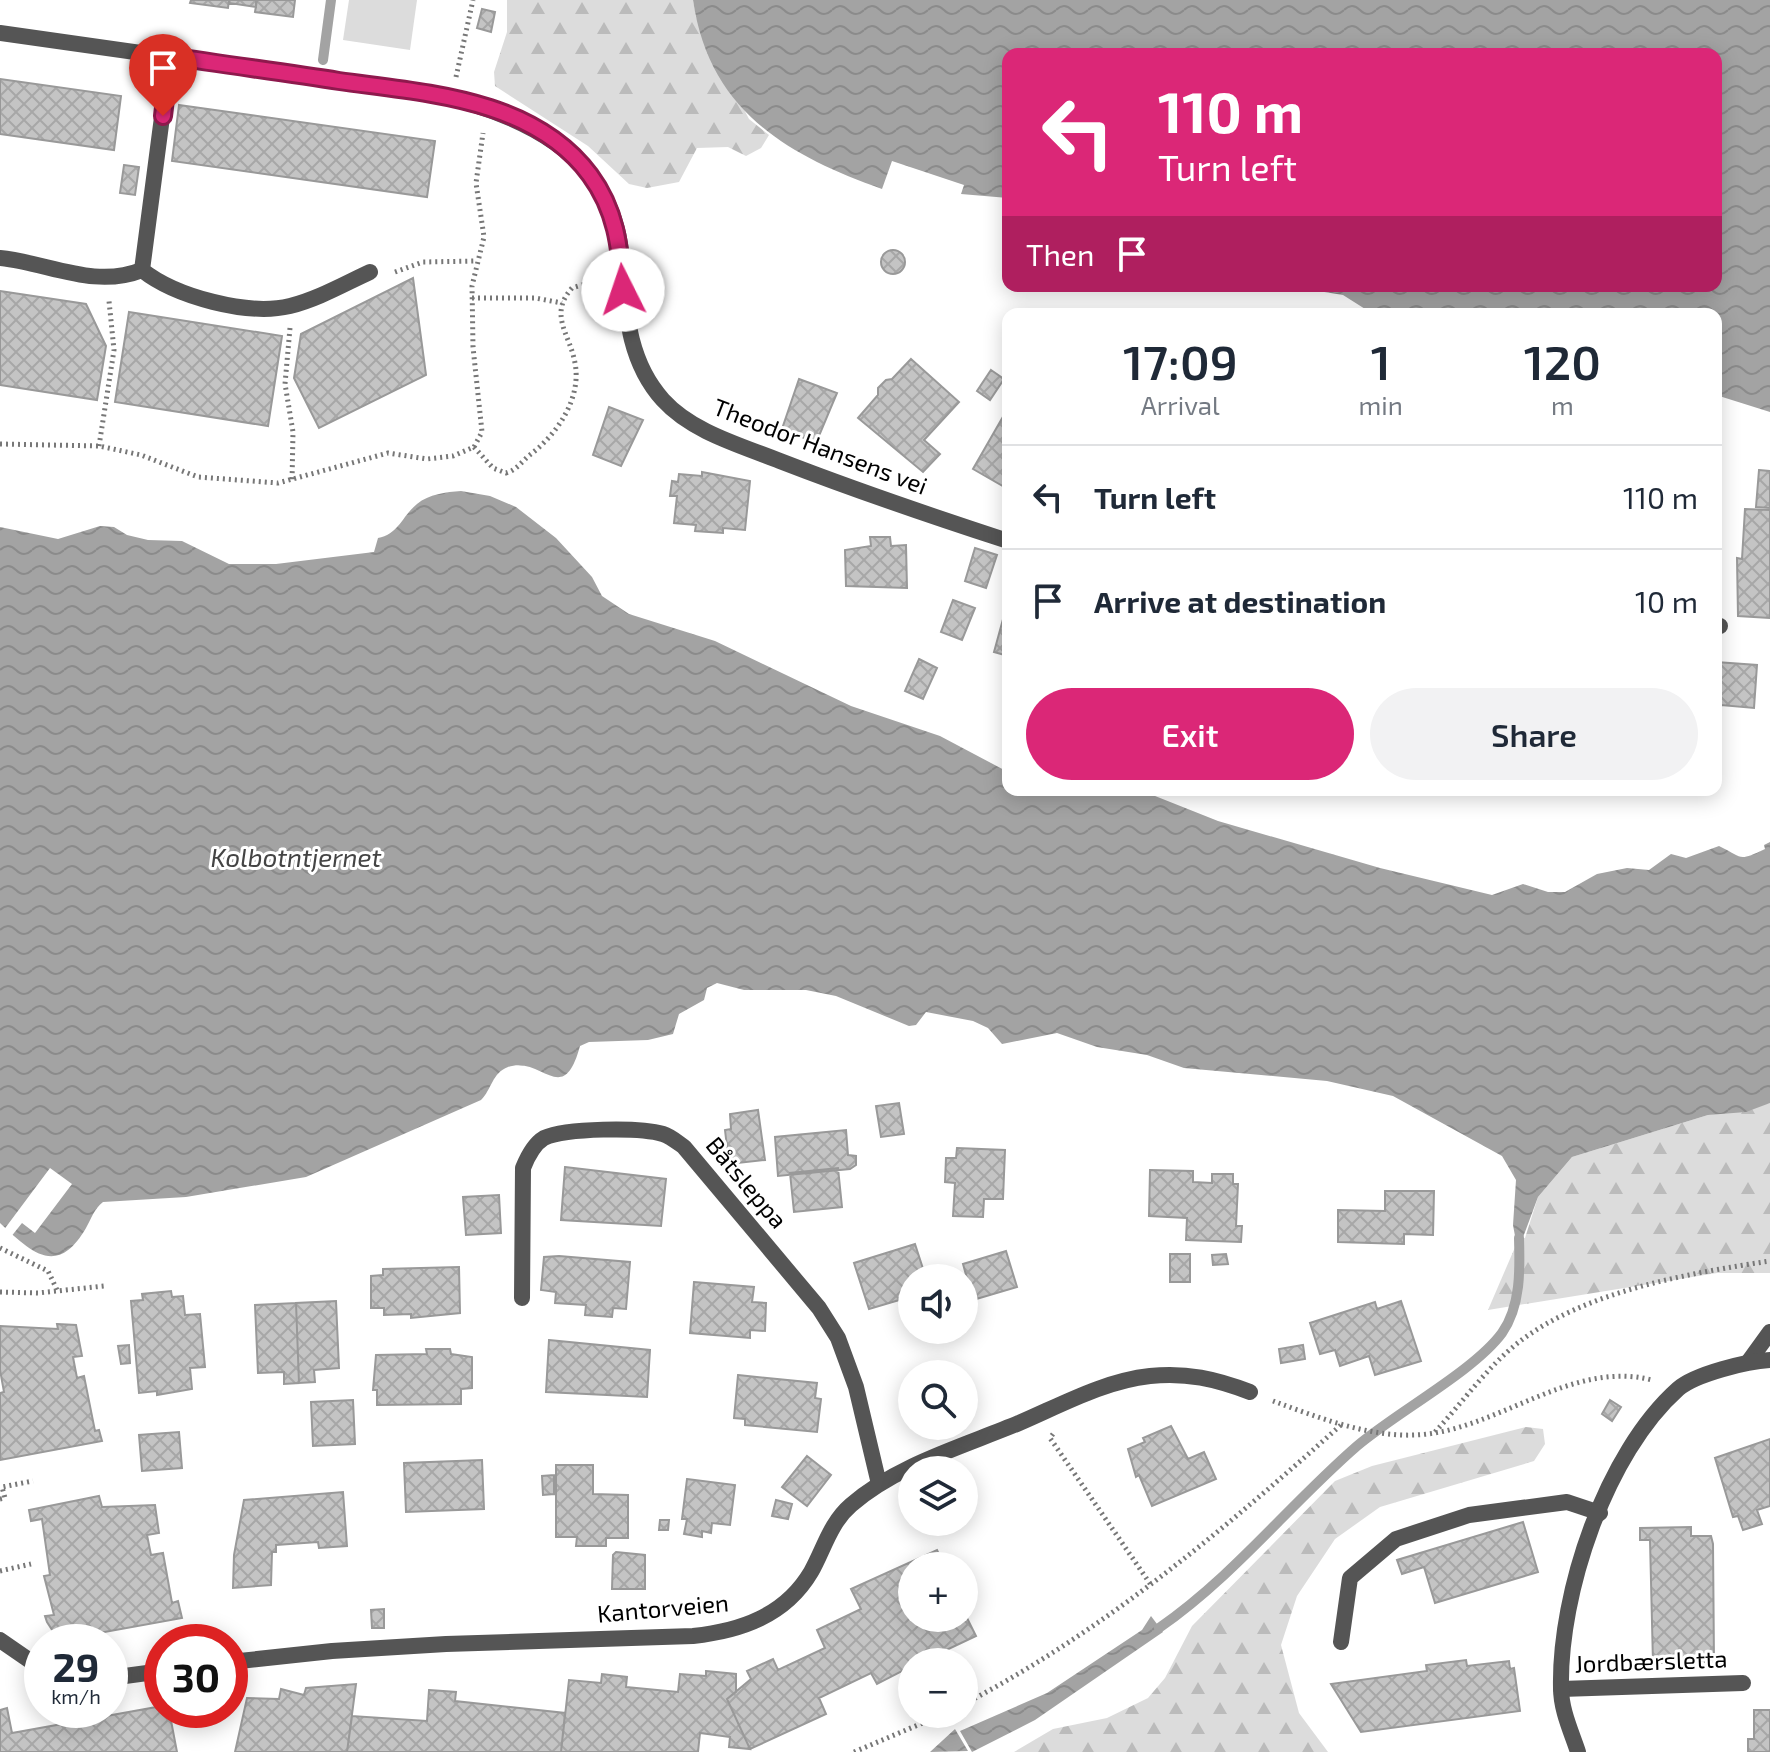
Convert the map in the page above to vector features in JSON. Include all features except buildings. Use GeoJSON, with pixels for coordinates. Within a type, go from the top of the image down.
{"type":"FeatureCollection","features":[{"type":"Feature","properties":{"kind":"street","name":"Theodor Hansens vei"},"geometry":{"type":"LineString","coordinates":[[0,33],[452,98],[528,124],[555,140],[590,175],[618,233],[627,320],[639,367],[677,413],[717,436],[818,476],[1002,539]]}},
{"type":"Feature","properties":{"kind":"street"},"geometry":{"type":"LineString","coordinates":[[142,270],[170,56]]}},
{"type":"Feature","properties":{"kind":"street"},"geometry":{"type":"LineString","coordinates":[[0,258],[109,278],[142,270],[164,286],[190,296],[241,305],[286,307],[317,297],[370,272]]}},
{"type":"Feature","properties":{"kind":"street","name":"Båtsleppa"},"geometry":{"type":"LineString","coordinates":[[522,1298],[523,1168],[529,1154],[543,1139],[566,1133],[644,1130],[666,1135],[684,1147],[832,1328],[852,1375],[879,1484]]}},
{"type":"Feature","properties":{"kind":"street"},"geometry":{"type":"LineString","coordinates":[[1749,1361],[1770,1332]]}},
{"type":"Feature","properties":{"kind":"street","name":"Jordbærsletta"},"geometry":{"type":"LineString","coordinates":[[1578,1752],[1565,1716],[1561,1689],[1575,1580],[1632,1441],[1680,1387],[1749,1361],[1770,1360]]}},
{"type":"Feature","properties":{"kind":"street","name":"Kantorveien"},"geometry":{"type":"LineString","coordinates":[[248,1660],[332,1651],[693,1636],[733,1630],[766,1617],[799,1588],[841,1515],[879,1484],[1110,1384],[1176,1374],[1213,1378],[1250,1392]]}},
{"type":"Feature","properties":{"kind":"street"},"geometry":{"type":"LineString","coordinates":[[1341,1642],[1350,1578],[1396,1539],[1469,1515],[1521,1507],[1567,1502],[1600,1513]]}},
{"type":"Feature","properties":{"kind":"street"},"geometry":{"type":"LineString","coordinates":[[0,1640],[24,1657]]}},
{"type":"Feature","properties":{"kind":"street","name":"Jordbærsletta"},"geometry":{"type":"LineString","coordinates":[[1561,1689],[1743,1683]]}},
{"type":"Feature","properties":{"kind":"path"},"geometry":{"type":"LineString","coordinates":[[452,98],[473,0]]}},
{"type":"Feature","properties":{"kind":"path"},"geometry":{"type":"LineString","coordinates":[[0,444],[99,446],[141,455],[198,477],[292,482],[388,453],[443,458],[474,447],[480,438],[482,425],[473,347],[472,298],[475,261],[484,237],[476,170],[490,109]]}},
{"type":"Feature","properties":{"kind":"path"},"geometry":{"type":"LineString","coordinates":[[406,267],[423,262],[475,261]]}},
{"type":"Feature","properties":{"kind":"path"},"geometry":{"type":"LineString","coordinates":[[474,447],[493,468],[506,473],[549,441],[556,432],[576,374],[560,323],[562,303],[572,288],[583,282],[622,277]]}},
{"type":"Feature","properties":{"kind":"path"},"geometry":{"type":"LineString","coordinates":[[99,446],[114,350],[109,278]]}},
{"type":"Feature","properties":{"kind":"path"},"geometry":{"type":"LineString","coordinates":[[472,298],[535,298],[562,303]]}},
{"type":"Feature","properties":{"kind":"path"},"geometry":{"type":"LineString","coordinates":[[286,307],[291,338],[285,384],[293,432],[292,482]]}},
{"type":"Feature","properties":{"kind":"path"},"geometry":{"type":"LineString","coordinates":[[0,1248],[48,1271],[54,1277],[58,1292]]}},
{"type":"Feature","properties":{"kind":"path"},"geometry":{"type":"LineString","coordinates":[[1434,1433],[1519,1342],[1576,1310],[1686,1274],[1770,1261]]}},
{"type":"Feature","properties":{"kind":"path"},"geometry":{"type":"LineString","coordinates":[[0,1292],[58,1292],[104,1286]]}},
{"type":"Feature","properties":{"kind":"path"},"geometry":{"type":"LineString","coordinates":[[1250,1392],[1342,1424],[1390,1433],[1434,1433],[1607,1377],[1640,1377],[1680,1387]]}},
{"type":"Feature","properties":{"kind":"path"},"geometry":{"type":"LineString","coordinates":[[1056,1407],[1060,1426],[1050,1438],[1151,1585]]}},
{"type":"Feature","properties":{"kind":"path"},"geometry":{"type":"LineString","coordinates":[[978,1696],[1051,1654],[1151,1585],[1221,1530],[1342,1424]]}},
{"type":"Feature","properties":{"kind":"path"},"geometry":{"type":"LineString","coordinates":[[0,1499],[5,1498],[2,1487],[33,1481]]}},
{"type":"Feature","properties":{"kind":"path"},"geometry":{"type":"LineString","coordinates":[[0,1571],[31,1564]]}},
{"type":"Feature","properties":{"kind":"path"},"geometry":{"type":"LineString","coordinates":[[854,1752],[911,1728]]}},
{"type":"Feature","properties":{"kind":"green space"},"geometry":{"type":"Polygon","coordinates":[[[349,0],[417,0],[410,50],[343,40],[349,0]]]}},
{"type":"Feature","properties":{"kind":"green space"},"geometry":{"type":"Polygon","coordinates":[[[507,0],[693,0],[696,17],[749,119],[769,135],[761,148],[746,156],[728,147],[697,148],[679,182],[647,188],[629,184],[588,146],[495,86],[494,72],[507,32],[507,0]]]}},
{"type":"Feature","properties":{"kind":"green space"},"geometry":{"type":"Polygon","coordinates":[[[1770,1103],[1770,1273],[1717,1273],[1488,1310],[1519,1238],[1525,1238],[1538,1197],[1572,1157],[1708,1115],[1770,1103]]]}},
{"type":"Feature","properties":{"kind":"green space"},"geometry":{"type":"Polygon","coordinates":[[[1526,1427],[1543,1429],[1545,1444],[1534,1461],[1380,1507],[1335,1539],[1297,1596],[1281,1645],[1299,1713],[1328,1752],[1014,1752],[1053,1729],[1107,1718],[1148,1698],[1165,1678],[1192,1626],[1335,1481],[1372,1466],[1526,1427]]]}},
{"type":"Feature","properties":{"kind":"water"},"geometry":{"type":"Polygon","coordinates":[[[693,0],[1770,0],[1770,412],[1722,397],[1722,308],[1364,308],[1343,295],[1324,292],[1722,292],[1722,48],[1002,48],[1002,197],[961,194],[964,185],[892,161],[882,189],[814,161],[758,123],[735,99],[716,71],[702,38],[693,0]]]}},
{"type":"Feature","properties":{"kind":"water","name":"Kolbotntjernet"},"geometry":{"type":"Polygon","coordinates":[[[461,491],[490,496],[516,507],[556,538],[592,577],[602,596],[629,614],[715,641],[851,706],[940,736],[1002,769],[1002,796],[1155,796],[1218,821],[1380,868],[1492,895],[1523,884],[1548,892],[1565,892],[1597,874],[1627,868],[1649,870],[1671,854],[1686,858],[1719,846],[1745,857],[1765,849],[1764,845],[1770,842],[1770,1103],[1746,1112],[1708,1115],[1572,1157],[1538,1197],[1522,1240],[1515,1236],[1513,1225],[1516,1180],[1502,1156],[1393,1096],[1327,1081],[1184,1068],[1147,1055],[1097,1047],[1057,1033],[1002,1044],[988,1028],[973,1021],[926,1012],[916,1025],[909,1026],[836,996],[806,990],[744,990],[717,983],[707,988],[704,1000],[679,1014],[673,1034],[648,1040],[589,1042],[580,1046],[573,1064],[566,1074],[559,1077],[520,1065],[508,1067],[495,1077],[481,1100],[306,1177],[186,1197],[103,1202],[75,1243],[65,1252],[54,1256],[33,1251],[0,1223],[0,527],[58,539],[100,526],[114,527],[127,535],[148,540],[182,541],[229,564],[276,564],[374,552],[378,538],[396,529],[422,501],[438,494],[461,491]]]}},
{"type":"Feature","properties":{"kind":"water"},"geometry":{"type":"Polygon","coordinates":[[[1151,1616],[1163,1632],[1035,1720],[972,1752],[960,1731],[978,1728],[978,1723],[1047,1693],[1142,1630],[1151,1616]]]}},
{"type":"Feature","properties":{"kind":"water"},"geometry":{"type":"Polygon","coordinates":[[[955,1729],[968,1751],[930,1752],[955,1729]]]}},
{"type":"Feature","properties":{"kind":"pier"},"geometry":{"type":"Polygon","coordinates":[[[50,1168],[72,1184],[35,1233],[22,1223],[10,1238],[3,1231],[50,1168]]]}},
{"type":"Feature","properties":{"kind":"waterway"},"geometry":{"type":"LineString","coordinates":[[323,60],[331,0]]}},
{"type":"Feature","properties":{"kind":"waterway"},"geometry":{"type":"LineString","coordinates":[[1159,1628],[1212,1586],[1357,1446],[1473,1362],[1502,1333],[1516,1299],[1519,1238]]}},
{"type":"Feature","properties":{"kind":"route"},"geometry":{"type":"LineString","coordinates":[[163,116],[170,56],[431,94],[500,112],[555,140],[590,175],[612,213],[618,233],[623,290]]}}]}
